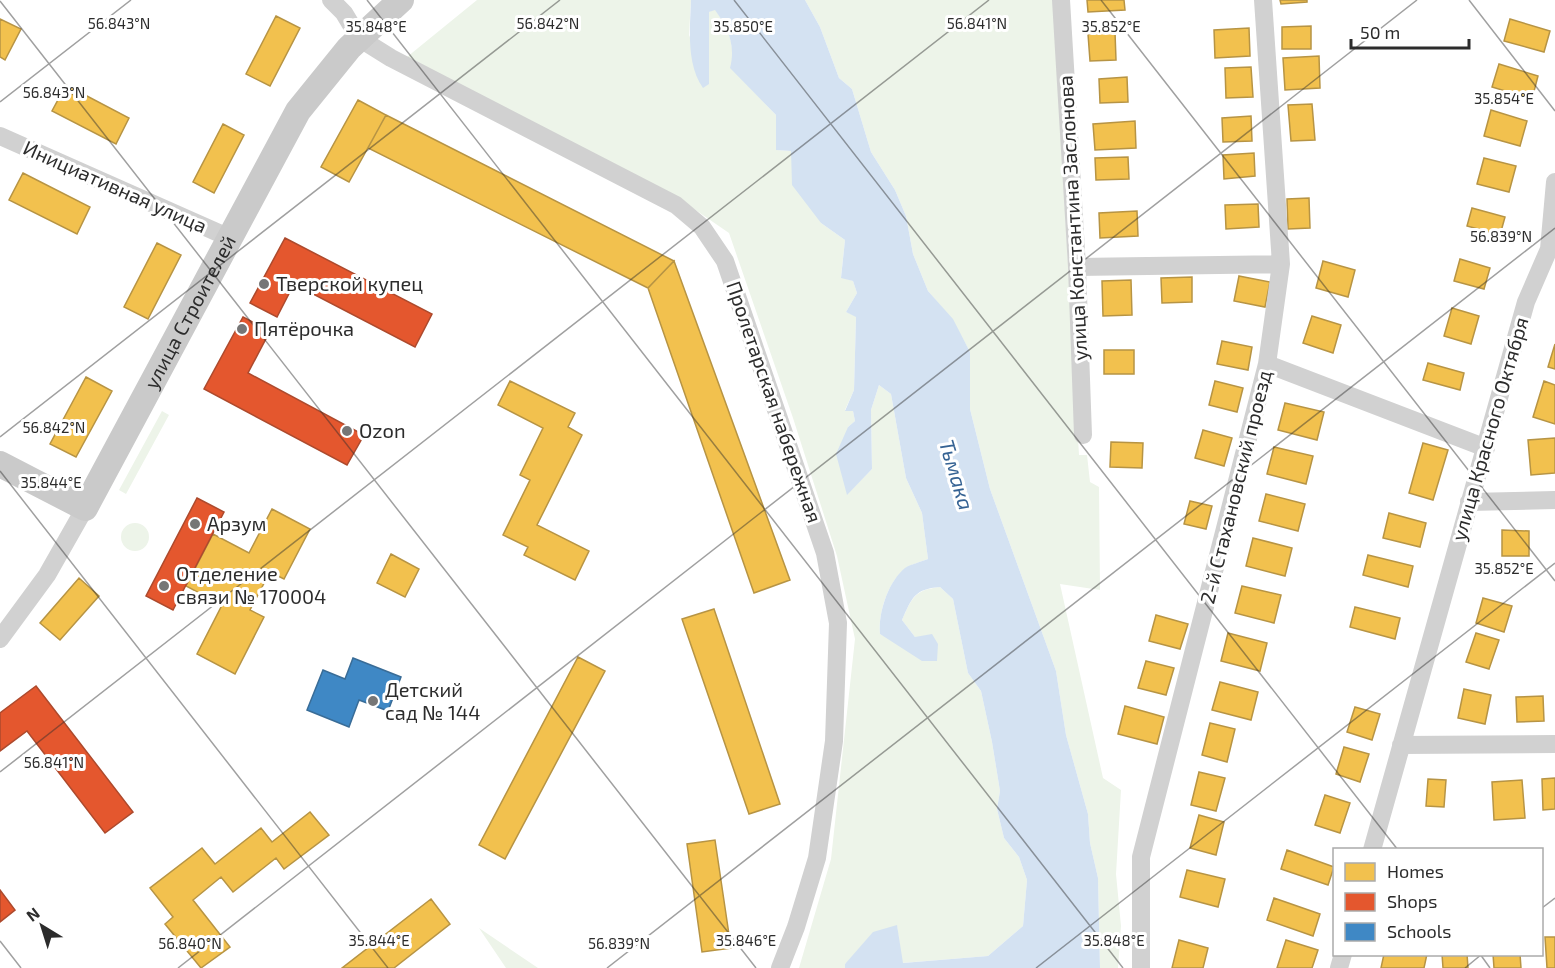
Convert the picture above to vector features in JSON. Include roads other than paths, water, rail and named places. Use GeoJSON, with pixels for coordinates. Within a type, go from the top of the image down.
{"type":"FeatureCollection","features":[{"type":"Feature","properties":{"kind":"main road","name":"улица Строителей"},"geometry":{"type":"LineString","coordinates":[[85,508],[298,111],[325,75],[359,38],[401,0]]}},
{"type":"Feature","properties":{"kind":"main road"},"geometry":{"type":"LineString","coordinates":[[0,464],[85,508]]}},
{"type":"Feature","properties":{"kind":"street"},"geometry":{"type":"LineString","coordinates":[[331,0],[344,13],[359,38]]}},
{"type":"Feature","properties":{"kind":"street","name":"улица Константина Заслонова"},"geometry":{"type":"LineString","coordinates":[[1061,0],[1077,267],[1083,435]]}},
{"type":"Feature","properties":{"kind":"street","name":"2-й Стахановский проезд"},"geometry":{"type":"LineString","coordinates":[[1141,968],[1141,857],[1267,364],[1281,264],[1263,0]]}},
{"type":"Feature","properties":{"kind":"street","name":"Пролетарская набережная"},"geometry":{"type":"LineString","coordinates":[[359,38],[400,63],[676,205],[707,233],[725,261],[825,553],[838,623],[834,741],[817,858],[796,927],[780,968]]}},
{"type":"Feature","properties":{"kind":"street","name":"Инициативная улица"},"geometry":{"type":"LineString","coordinates":[[0,136],[231,238]]}},
{"type":"Feature","properties":{"kind":"street","name":"улица Красного Октября"},"geometry":{"type":"LineString","coordinates":[[1372,848],[1526,302],[1552,249],[1555,182]]}},
{"type":"Feature","properties":{"kind":"street"},"geometry":{"type":"LineString","coordinates":[[1077,267],[1281,264]]}},
{"type":"Feature","properties":{"kind":"street"},"geometry":{"type":"LineString","coordinates":[[1267,364],[1486,447]]}},
{"type":"Feature","properties":{"kind":"street"},"geometry":{"type":"LineString","coordinates":[[1469,502],[1555,500]]}},
{"type":"Feature","properties":{"kind":"street","name":"улица Строителей"},"geometry":{"type":"LineString","coordinates":[[0,639],[47,575],[85,508]]}},
{"type":"Feature","properties":{"kind":"street"},"geometry":{"type":"LineString","coordinates":[[1401,745],[1555,744]]}},
{"type":"Feature","properties":{"kind":"water","name":"Тьмака"},"geometry":{"type":"Polygon","coordinates":[[[691,0],[805,0],[820,27],[839,78],[852,89],[871,152],[895,190],[906,216],[913,254],[928,291],[953,319],[970,352],[970,409],[990,489],[1056,671],[1066,735],[1088,814],[1090,843],[1098,878],[1100,968],[845,968],[845,964],[873,932],[897,925],[903,963],[988,956],[1023,926],[1027,880],[1019,857],[1004,838],[997,809],[1000,791],[992,742],[981,691],[968,673],[953,599],[940,587],[924,590],[912,600],[902,620],[915,637],[932,634],[938,644],[937,661],[922,661],[880,634],[885,598],[894,581],[905,568],[928,559],[922,513],[906,478],[891,394],[879,385],[871,410],[872,469],[847,495],[836,454],[848,427],[855,421],[853,411],[845,411],[854,390],[856,317],[846,312],[857,293],[853,281],[841,278],[845,240],[821,223],[792,185],[791,151],[776,150],[776,115],[730,68],[732,52],[730,37],[715,10],[709,12],[709,84],[703,88],[691,57],[691,0]]]}},
{"type":"Feature","properties":{"kind":"place","name":"Тверской купец"},"geometry":{"type":"Point","coordinates":[264,284]}},
{"type":"Feature","properties":{"kind":"place","name":"Пятёрочка"},"geometry":{"type":"Point","coordinates":[242,329]}},
{"type":"Feature","properties":{"kind":"place","name":"Ozon"},"geometry":{"type":"Point","coordinates":[347,431]}},
{"type":"Feature","properties":{"kind":"place","name":"Арзум"},"geometry":{"type":"Point","coordinates":[195,524]}},
{"type":"Feature","properties":{"kind":"place","name":"Отделение связи № 170004"},"geometry":{"type":"Point","coordinates":[164,586]}},
{"type":"Feature","properties":{"kind":"place","name":"Детский сад № 144"},"geometry":{"type":"Point","coordinates":[373,701]}}]}
